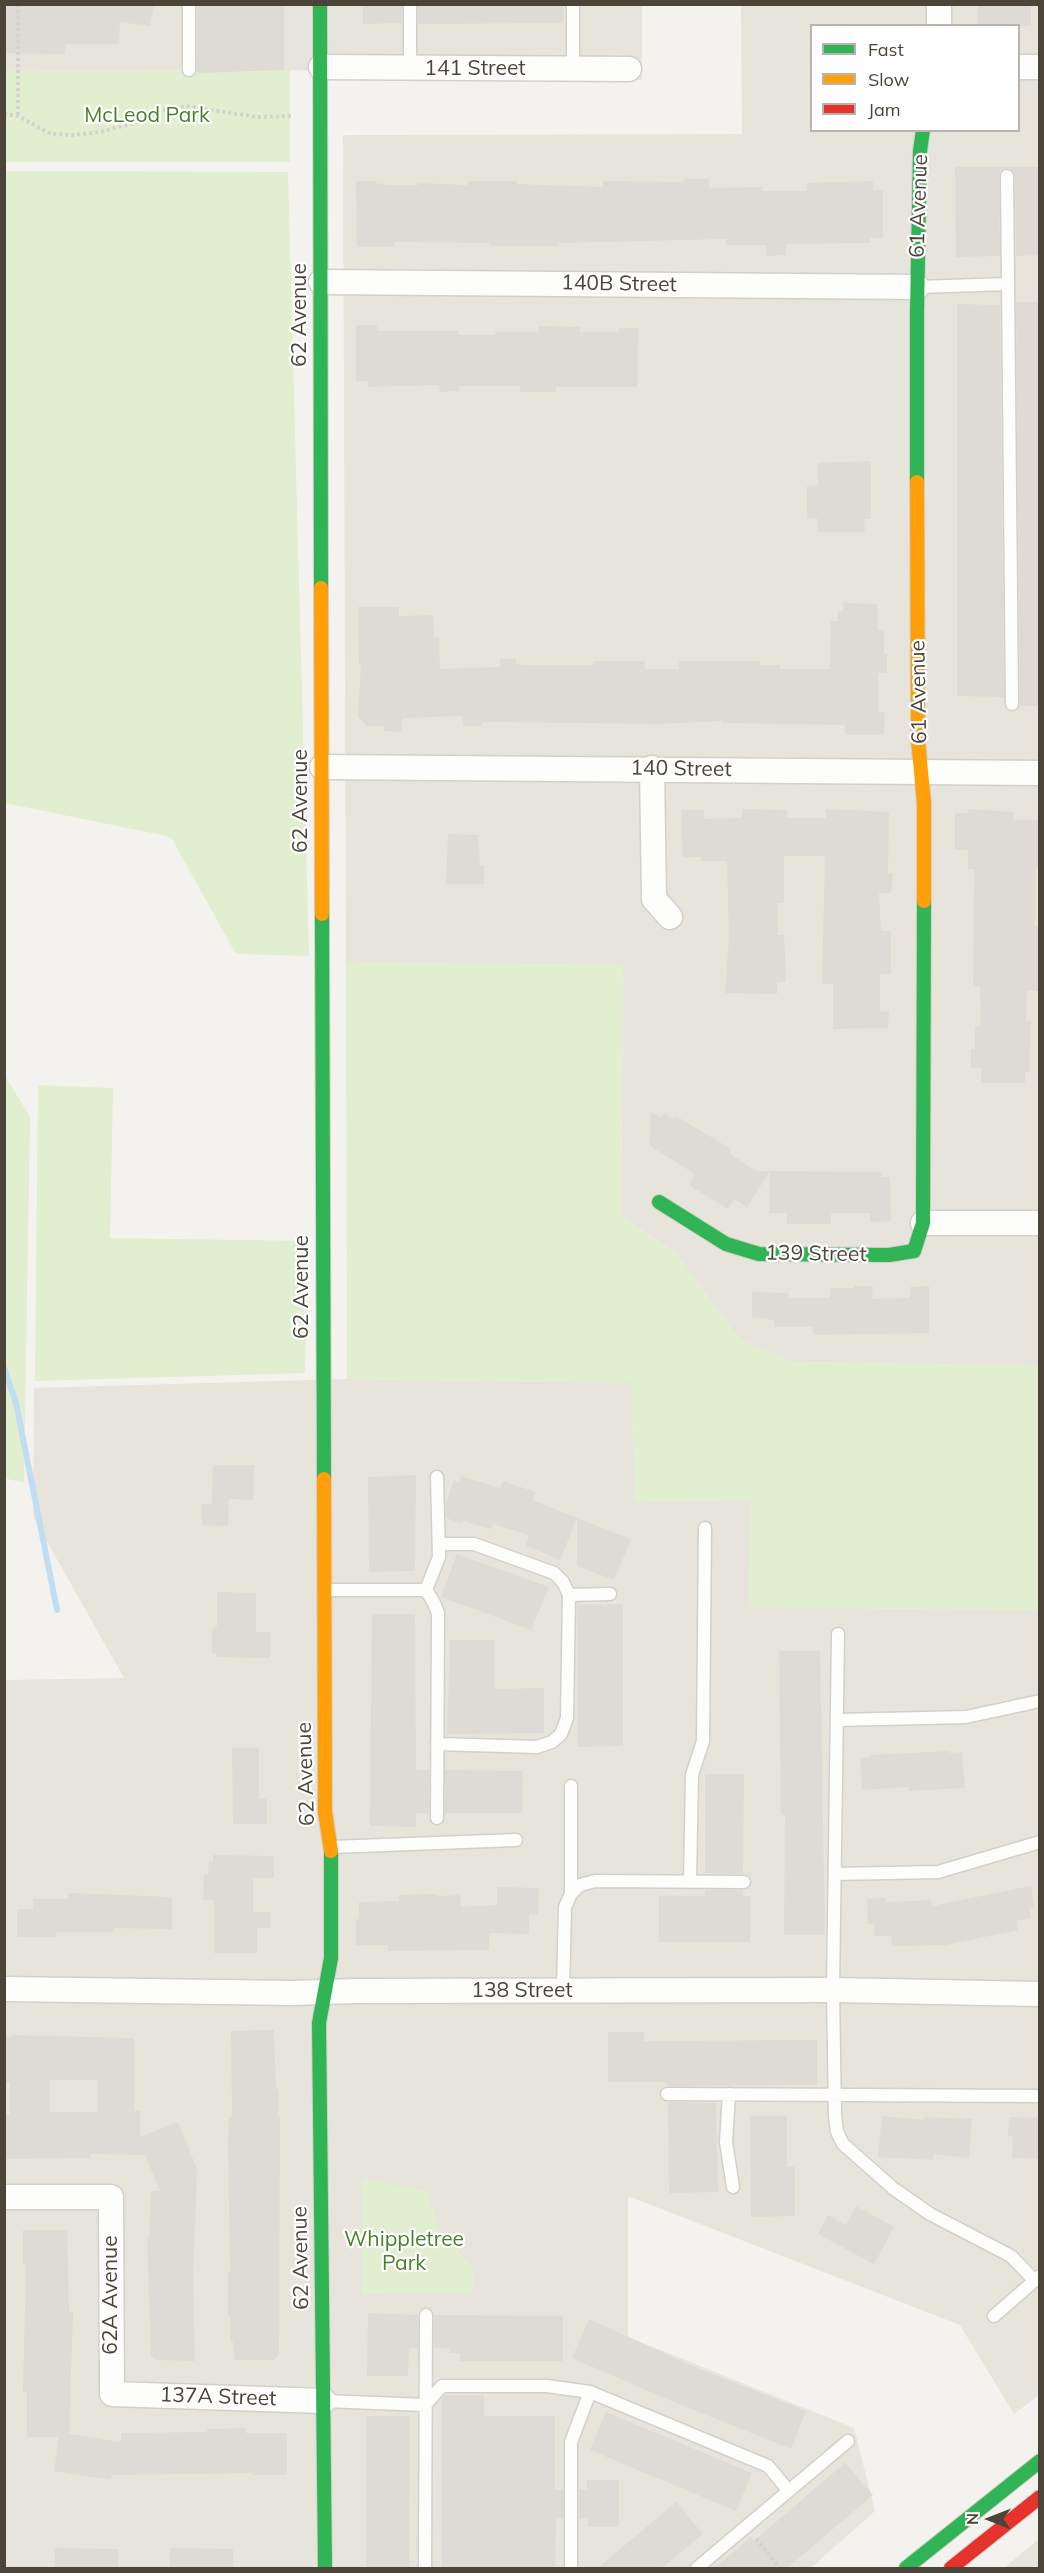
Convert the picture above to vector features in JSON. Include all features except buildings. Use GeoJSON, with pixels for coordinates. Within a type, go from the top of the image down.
{"type":"FeatureCollection","features":[{"type":"Feature","properties":{"kind":"street","name":"62 Avenue"},"geometry":{"type":"LineString","coordinates":[[320,4],[324,1590],[326,1812],[331,1847],[331,1958],[319,2023],[325,2568]]}},
{"type":"Feature","properties":{"kind":"street"},"geometry":{"type":"LineString","coordinates":[[939,4],[939,24]]}},
{"type":"Feature","properties":{"kind":"street","name":"141 Street"},"geometry":{"type":"LineString","coordinates":[[321,67],[629,69]]}},
{"type":"Feature","properties":{"kind":"street"},"geometry":{"type":"LineString","coordinates":[[1020,67],[1040,67]]}},
{"type":"Feature","properties":{"kind":"street","name":"61 Avenue"},"geometry":{"type":"LineString","coordinates":[[914,1251],[923,1223],[924,803],[918,741],[917,287],[920,151],[923,132]]}},
{"type":"Feature","properties":{"kind":"street","name":"140B Street"},"geometry":{"type":"LineString","coordinates":[[321,282],[917,287]]}},
{"type":"Feature","properties":{"kind":"street","name":"140 Street"},"geometry":{"type":"LineString","coordinates":[[322,767],[1040,773]]}},
{"type":"Feature","properties":{"kind":"street"},"geometry":{"type":"LineString","coordinates":[[652,768],[654,899],[670,917]]}},
{"type":"Feature","properties":{"kind":"street","name":"139 Street"},"geometry":{"type":"LineString","coordinates":[[659,1202],[726,1244],[759,1254],[889,1255],[914,1251]]}},
{"type":"Feature","properties":{"kind":"street"},"geometry":{"type":"LineString","coordinates":[[923,1223],[1040,1223]]}},
{"type":"Feature","properties":{"kind":"street","name":"138 Street"},"geometry":{"type":"LineString","coordinates":[[4,1989],[324,1993],[833,1990],[1040,1994]]}},
{"type":"Feature","properties":{"kind":"street","name":"62A Avenue"},"geometry":{"type":"LineString","coordinates":[[4,2197],[111,2197],[112,2394]]}},
{"type":"Feature","properties":{"kind":"street","name":"137A Street"},"geometry":{"type":"LineString","coordinates":[[112,2394],[324,2401]]}},
{"type":"Feature","properties":{"kind":"street"},"geometry":{"type":"LineString","coordinates":[[906,2568],[1040,2461]]}},
{"type":"Feature","properties":{"kind":"street"},"geometry":{"type":"LineString","coordinates":[[951,2568],[1040,2497]]}},
{"type":"Feature","properties":{"kind":"lane"},"geometry":{"type":"LineString","coordinates":[[189,4],[189,70]]}},
{"type":"Feature","properties":{"kind":"lane"},"geometry":{"type":"LineString","coordinates":[[410,4],[410,68]]}},
{"type":"Feature","properties":{"kind":"lane"},"geometry":{"type":"LineString","coordinates":[[573,4],[573,69]]}},
{"type":"Feature","properties":{"kind":"lane"},"geometry":{"type":"LineString","coordinates":[[1007,176],[1012,704]]}},
{"type":"Feature","properties":{"kind":"lane"},"geometry":{"type":"LineString","coordinates":[[917,287],[1008,284]]}},
{"type":"Feature","properties":{"kind":"lane"},"geometry":{"type":"LineString","coordinates":[[437,1477],[439,1557],[426,1590],[438,1613],[437,1818]]}},
{"type":"Feature","properties":{"kind":"lane"},"geometry":{"type":"LineString","coordinates":[[690,1882],[692,1775],[703,1741],[705,1528]]}},
{"type":"Feature","properties":{"kind":"lane"},"geometry":{"type":"LineString","coordinates":[[437,1744],[537,1747],[552,1742],[561,1734],[567,1718],[569,1595],[563,1582],[554,1573],[474,1544],[439,1544]]}},
{"type":"Feature","properties":{"kind":"lane"},"geometry":{"type":"LineString","coordinates":[[324,1590],[426,1590]]}},
{"type":"Feature","properties":{"kind":"lane"},"geometry":{"type":"LineString","coordinates":[[569,1595],[610,1594]]}},
{"type":"Feature","properties":{"kind":"lane"},"geometry":{"type":"LineString","coordinates":[[838,1634],[833,1990],[837,2132],[843,2144],[894,2189],[930,2214],[1011,2256],[1037,2278],[994,2316]]}},
{"type":"Feature","properties":{"kind":"lane"},"geometry":{"type":"LineString","coordinates":[[837,1720],[966,1717],[1040,1701]]}},
{"type":"Feature","properties":{"kind":"lane"},"geometry":{"type":"LineString","coordinates":[[571,1786],[571,1894]]}},
{"type":"Feature","properties":{"kind":"lane"},"geometry":{"type":"LineString","coordinates":[[331,1847],[516,1840]]}},
{"type":"Feature","properties":{"kind":"lane"},"geometry":{"type":"LineString","coordinates":[[835,1874],[938,1872],[1040,1842]]}},
{"type":"Feature","properties":{"kind":"lane"},"geometry":{"type":"LineString","coordinates":[[563,1991],[565,1907],[571,1894],[580,1885],[595,1881],[744,1882]]}},
{"type":"Feature","properties":{"kind":"lane"},"geometry":{"type":"LineString","coordinates":[[667,2094],[1040,2096]]}},
{"type":"Feature","properties":{"kind":"lane"},"geometry":{"type":"LineString","coordinates":[[729,2094],[726,2142],[733,2187]]}},
{"type":"Feature","properties":{"kind":"lane"},"geometry":{"type":"LineString","coordinates":[[425,2568],[426,2315]]}},
{"type":"Feature","properties":{"kind":"lane"},"geometry":{"type":"LineString","coordinates":[[425,2405],[441,2385],[547,2385],[590,2392],[768,2466],[788,2490]]}},
{"type":"Feature","properties":{"kind":"lane"},"geometry":{"type":"LineString","coordinates":[[571,2568],[571,2442],[590,2392]]}},
{"type":"Feature","properties":{"kind":"lane"},"geometry":{"type":"LineString","coordinates":[[324,2401],[425,2405]]}},
{"type":"Feature","properties":{"kind":"lane"},"geometry":{"type":"LineString","coordinates":[[697,2568],[848,2441]]}},
{"type":"Feature","properties":{"kind":"path"},"geometry":{"type":"LineString","coordinates":[[18,4],[18,116]]}},
{"type":"Feature","properties":{"kind":"path"},"geometry":{"type":"LineString","coordinates":[[4,114],[18,116],[51,134],[74,135],[100,132],[134,123],[164,110],[186,106],[257,117],[294,116]]}},
{"type":"Feature","properties":{"kind":"path"},"geometry":{"type":"LineString","coordinates":[[746,2526],[780,2568]]}},
{"type":"Feature","properties":{"kind":"shaded area"},"geometry":{"type":"Polygon","coordinates":[[[4,5],[642,5],[642,80],[290,70],[5,71],[4,5]]]}},
{"type":"Feature","properties":{"kind":"shaded area"},"geometry":{"type":"Polygon","coordinates":[[[741,5],[1039,5],[1039,1366],[792,1362],[740,1340],[675,1252],[621,1217],[623,965],[346,963],[343,135],[742,134],[741,5]]]}},
{"type":"Feature","properties":{"kind":"shaded area"},"geometry":{"type":"Polygon","coordinates":[[[347,1379],[632,1383],[635,1501],[751,1500],[749,1607],[1039,1610],[1039,2395],[1014,2414],[960,2325],[628,2196],[628,2337],[854,2428],[875,2511],[811,2568],[5,2568],[4,1680],[124,1678],[33,1517],[34,1388],[347,1379]]]}},
{"type":"Feature","properties":{"kind":"shaded area"},"geometry":{"type":"Polygon","coordinates":[[[1039,2539],[1039,2568],[1004,2568],[1039,2539]]]}},
{"type":"Feature","properties":{"kind":"green space","name":"McLeod Park"},"geometry":{"type":"Polygon","coordinates":[[[290,70],[290,162],[5,162],[4,71],[290,70]]]}},
{"type":"Feature","properties":{"kind":"green space"},"geometry":{"type":"Polygon","coordinates":[[[4,171],[288,172],[309,956],[236,954],[171,837],[5,803],[4,171]]]}},
{"type":"Feature","properties":{"kind":"green space"},"geometry":{"type":"Polygon","coordinates":[[[346,963],[623,965],[621,1217],[675,1252],[740,1340],[792,1362],[1039,1366],[1039,1610],[749,1607],[751,1500],[635,1501],[632,1383],[347,1379],[346,963]]]}},
{"type":"Feature","properties":{"kind":"green space"},"geometry":{"type":"Polygon","coordinates":[[[4,1074],[30,1117],[24,1483],[4,1478],[4,1074]]]}},
{"type":"Feature","properties":{"kind":"green space"},"geometry":{"type":"Polygon","coordinates":[[[38,1085],[113,1088],[110,1238],[308,1241],[305,1373],[35,1381],[38,1085]]]}},
{"type":"Feature","properties":{"kind":"green space","name":"Whippletree Park"},"geometry":{"type":"Polygon","coordinates":[[[362,2179],[427,2191],[439,2231],[473,2267],[473,2293],[362,2294],[362,2179]]]}},
{"type":"Feature","properties":{"kind":"waterway"},"geometry":{"type":"LineString","coordinates":[[4,1368],[16,1403],[57,1610]]}},
{"type":"Feature","properties":{"kind":"traffic: fast"},"geometry":{"type":"LineString","coordinates":[[320,4],[321,588]]}},
{"type":"Feature","properties":{"kind":"traffic: fast"},"geometry":{"type":"LineString","coordinates":[[917,482],[917,312],[920,151],[923,132]]}},
{"type":"Feature","properties":{"kind":"traffic: fast"},"geometry":{"type":"LineString","coordinates":[[659,1202],[726,1244],[759,1254],[889,1255],[914,1251],[923,1223],[924,901]]}},
{"type":"Feature","properties":{"kind":"traffic: fast"},"geometry":{"type":"LineString","coordinates":[[322,914],[324,1479]]}},
{"type":"Feature","properties":{"kind":"traffic: fast"},"geometry":{"type":"LineString","coordinates":[[325,2568],[319,2023],[331,1958],[331,1851]]}},
{"type":"Feature","properties":{"kind":"traffic: fast"},"geometry":{"type":"LineString","coordinates":[[906,2568],[1040,2461]]}},
{"type":"Feature","properties":{"kind":"traffic: slow"},"geometry":{"type":"LineString","coordinates":[[917,482],[918,740],[924,803],[924,901]]}},
{"type":"Feature","properties":{"kind":"traffic: slow"},"geometry":{"type":"LineString","coordinates":[[321,588],[322,914]]}},
{"type":"Feature","properties":{"kind":"traffic: slow"},"geometry":{"type":"LineString","coordinates":[[324,1479],[325,1812],[331,1851]]}},
{"type":"Feature","properties":{"kind":"traffic: jam"},"geometry":{"type":"LineString","coordinates":[[951,2568],[1040,2497]]}}]}
